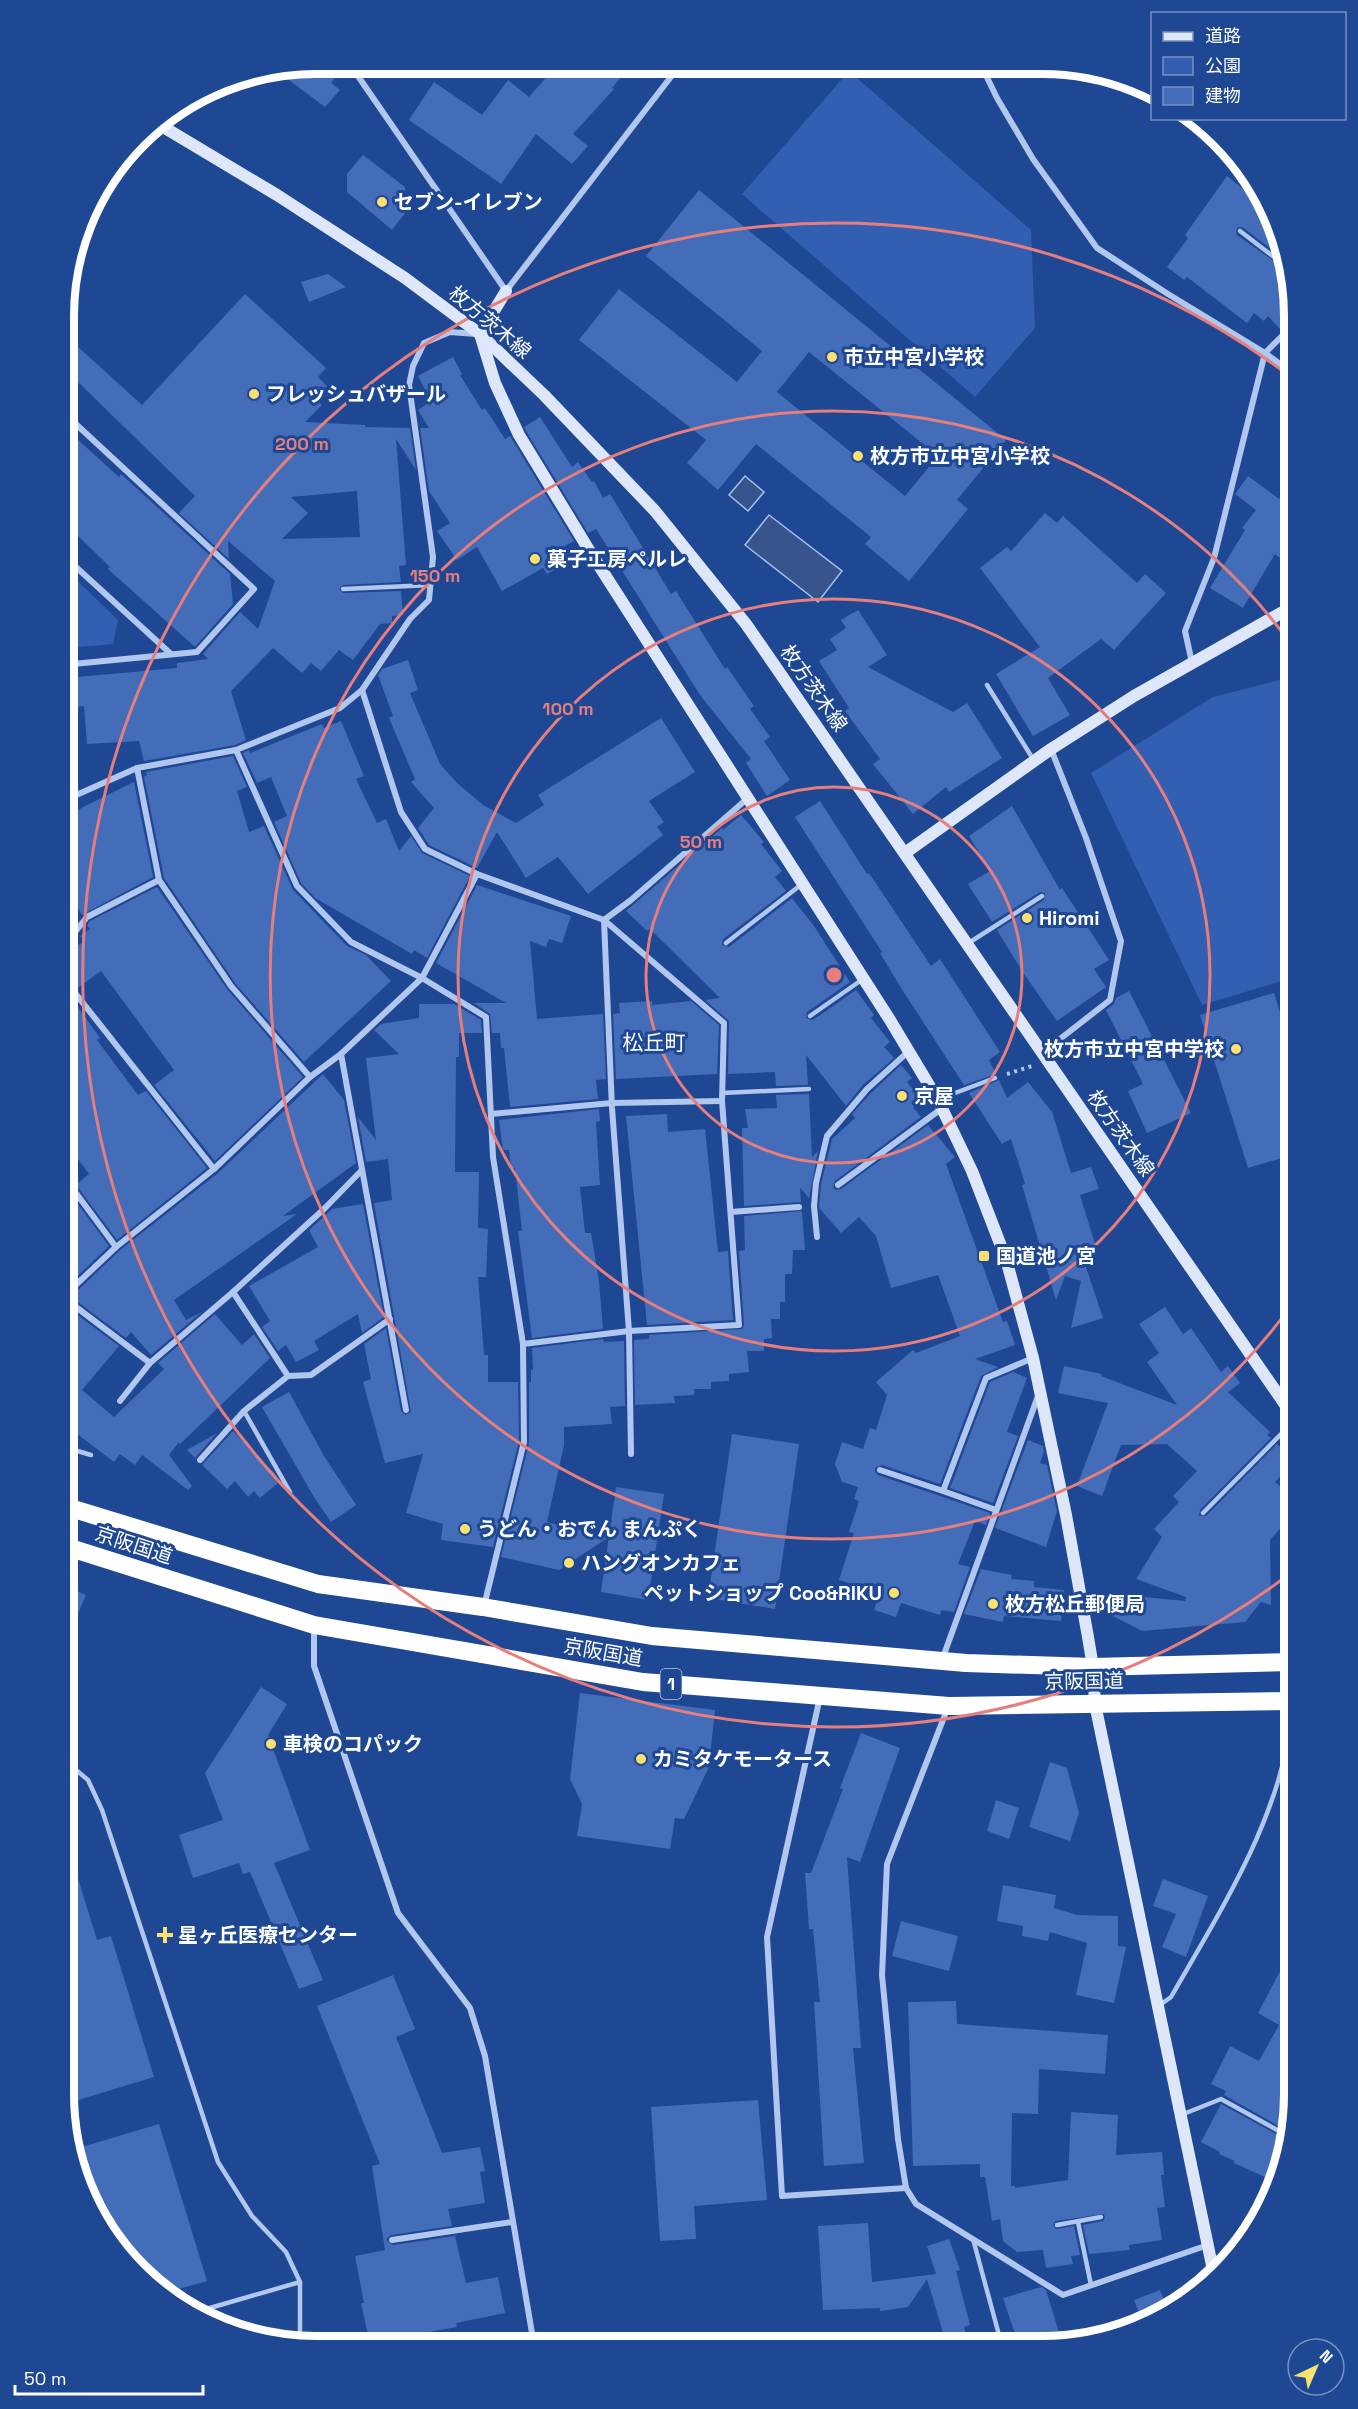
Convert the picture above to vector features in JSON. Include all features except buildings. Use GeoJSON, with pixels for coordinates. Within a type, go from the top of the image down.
{"type":"FeatureCollection","features":[{"type":"Feature","properties":{"kind":"highway","name":"京阪国道"},"geometry":{"type":"LineString","coordinates":[[74,1509],[318,1584],[483,1607],[652,1636],[942,1660],[1093,1667],[1284,1662]]}},
{"type":"Feature","properties":{"kind":"highway","name":"京阪国道"},"geometry":{"type":"LineString","coordinates":[[74,1549],[314,1625],[642,1682],[949,1706],[1284,1701]]}},
{"type":"Feature","properties":{"kind":"street"},"geometry":{"type":"LineString","coordinates":[[357,74],[506,291]]}},
{"type":"Feature","properties":{"kind":"street"},"geometry":{"type":"LineString","coordinates":[[673,74],[506,291],[480,334],[495,382],[519,435],[589,550],[863,979],[940,1104],[972,1172],[1006,1260],[1033,1358],[1066,1515],[1093,1667],[1095,1704],[1213,2266]]}},
{"type":"Feature","properties":{"kind":"street"},"geometry":{"type":"LineString","coordinates":[[985,74],[1033,159],[1097,248],[1284,367]]}},
{"type":"Feature","properties":{"kind":"street","name":"枚方茨木線"},"geometry":{"type":"LineString","coordinates":[[164,127],[277,195],[405,278],[480,334],[544,395],[655,511],[746,624],[1284,1403]]}},
{"type":"Feature","properties":{"kind":"street"},"geometry":{"type":"LineString","coordinates":[[74,796],[137,768],[236,750],[340,708],[362,690],[410,619],[429,600],[434,556],[409,385],[413,366],[424,343],[450,332],[480,334]]}},
{"type":"Feature","properties":{"kind":"street"},"geometry":{"type":"LineString","coordinates":[[1192,663],[1185,631],[1214,558],[1265,353],[1284,334]]}},
{"type":"Feature","properties":{"kind":"street"},"geometry":{"type":"LineString","coordinates":[[74,422],[254,589],[197,652],[74,664]]}},
{"type":"Feature","properties":{"kind":"street"},"geometry":{"type":"LineString","coordinates":[[74,565],[171,654]]}},
{"type":"Feature","properties":{"kind":"street"},"geometry":{"type":"LineString","coordinates":[[905,853],[1051,749],[1192,663],[1284,611]]}},
{"type":"Feature","properties":{"kind":"street"},"geometry":{"type":"LineString","coordinates":[[362,690],[401,812],[425,849],[477,874],[604,920],[724,1023],[722,1101],[740,1325],[628,1331],[523,1344]]}},
{"type":"Feature","properties":{"kind":"street"},"geometry":{"type":"LineString","coordinates":[[1045,1057],[1110,999],[1121,941],[1051,749]]}},
{"type":"Feature","properties":{"kind":"street"},"geometry":{"type":"LineString","coordinates":[[236,750],[297,886],[351,942],[422,978],[486,1017],[493,1158],[523,1344],[524,1442],[483,1607]]}},
{"type":"Feature","properties":{"kind":"street"},"geometry":{"type":"LineString","coordinates":[[137,768],[159,880],[231,986],[310,1077]]}},
{"type":"Feature","properties":{"kind":"street"},"geometry":{"type":"LineString","coordinates":[[604,920],[631,900],[748,798]]}},
{"type":"Feature","properties":{"kind":"street"},"geometry":{"type":"LineString","coordinates":[[74,1287],[116,1247],[214,1169],[310,1077],[341,1054],[422,978],[477,874]]}},
{"type":"Feature","properties":{"kind":"street"},"geometry":{"type":"LineString","coordinates":[[74,933],[87,917],[159,880]]}},
{"type":"Feature","properties":{"kind":"street"},"geometry":{"type":"LineString","coordinates":[[604,920],[612,1102],[628,1331],[631,1454]]}},
{"type":"Feature","properties":{"kind":"street"},"geometry":{"type":"LineString","coordinates":[[74,992],[214,1169]]}},
{"type":"Feature","properties":{"kind":"street"},"geometry":{"type":"LineString","coordinates":[[817,1237],[814,1206],[816,1183],[827,1136],[867,1089],[909,1052]]}},
{"type":"Feature","properties":{"kind":"street"},"geometry":{"type":"LineString","coordinates":[[341,1054],[406,1410]]}},
{"type":"Feature","properties":{"kind":"street"},"geometry":{"type":"LineString","coordinates":[[491,1114],[612,1102],[722,1101]]}},
{"type":"Feature","properties":{"kind":"street"},"geometry":{"type":"LineString","coordinates":[[838,1185],[940,1104]]}},
{"type":"Feature","properties":{"kind":"street"},"geometry":{"type":"LineString","coordinates":[[120,1401],[150,1364],[233,1292],[361,1172]]}},
{"type":"Feature","properties":{"kind":"street"},"geometry":{"type":"LineString","coordinates":[[74,1190],[116,1247]]}},
{"type":"Feature","properties":{"kind":"street"},"geometry":{"type":"LineString","coordinates":[[730,1212],[799,1207]]}},
{"type":"Feature","properties":{"kind":"street"},"geometry":{"type":"LineString","coordinates":[[233,1292],[288,1376]]}},
{"type":"Feature","properties":{"kind":"street"},"geometry":{"type":"LineString","coordinates":[[74,1305],[150,1364]]}},
{"type":"Feature","properties":{"kind":"street"},"geometry":{"type":"LineString","coordinates":[[200,1460],[244,1411],[288,1376],[311,1375],[390,1319]]}},
{"type":"Feature","properties":{"kind":"street"},"geometry":{"type":"LineString","coordinates":[[943,1491],[986,1378],[1033,1358]]}},
{"type":"Feature","properties":{"kind":"street"},"geometry":{"type":"LineString","coordinates":[[942,1660],[1040,1391]]}},
{"type":"Feature","properties":{"kind":"street"},"geometry":{"type":"LineString","coordinates":[[880,1470],[996,1510]]}},
{"type":"Feature","properties":{"kind":"street"},"geometry":{"type":"LineString","coordinates":[[314,1625],[314,1666],[398,1913],[470,2008],[485,2056],[533,2336]]}},
{"type":"Feature","properties":{"kind":"street"},"geometry":{"type":"LineString","coordinates":[[820,1696],[767,1937],[782,2196],[906,2188]]}},
{"type":"Feature","properties":{"kind":"street"},"geometry":{"type":"LineString","coordinates":[[949,1706],[887,1864],[882,1975],[898,2139],[906,2188],[916,2204],[1063,2295],[1209,2245]]}},
{"type":"Feature","properties":{"kind":"street"},"geometry":{"type":"LineString","coordinates":[[392,2240],[512,2222]]}},
{"type":"Feature","properties":{"kind":"lane"},"geometry":{"type":"LineString","coordinates":[[1240,231],[1278,260]]}},
{"type":"Feature","properties":{"kind":"lane"},"geometry":{"type":"LineString","coordinates":[[342,589],[431,585]]}},
{"type":"Feature","properties":{"kind":"lane"},"geometry":{"type":"LineString","coordinates":[[987,685],[1034,760]]}},
{"type":"Feature","properties":{"kind":"lane"},"geometry":{"type":"LineString","coordinates":[[726,943],[802,884]]}},
{"type":"Feature","properties":{"kind":"lane"},"geometry":{"type":"LineString","coordinates":[[968,944],[1042,896]]}},
{"type":"Feature","properties":{"kind":"lane"},"geometry":{"type":"LineString","coordinates":[[810,1016],[863,979]]}},
{"type":"Feature","properties":{"kind":"lane"},"geometry":{"type":"LineString","coordinates":[[940,1104],[995,1078]]}},
{"type":"Feature","properties":{"kind":"lane"},"geometry":{"type":"LineString","coordinates":[[722,1093],[809,1089]]}},
{"type":"Feature","properties":{"kind":"lane"},"geometry":{"type":"LineString","coordinates":[[244,1411],[290,1492]]}},
{"type":"Feature","properties":{"kind":"lane"},"geometry":{"type":"LineString","coordinates":[[1203,1513],[1284,1430]]}},
{"type":"Feature","properties":{"kind":"lane"},"geometry":{"type":"LineString","coordinates":[[74,1451],[91,1455]]}},
{"type":"Feature","properties":{"kind":"lane"},"geometry":{"type":"LineString","coordinates":[[1158,2006],[1171,1997],[1254,1845],[1284,1767]]}},
{"type":"Feature","properties":{"kind":"lane"},"geometry":{"type":"LineString","coordinates":[[74,1768],[88,1779],[102,1810],[218,2162],[252,2216],[286,2252],[300,2282],[300,2335]]}},
{"type":"Feature","properties":{"kind":"lane"},"geometry":{"type":"LineString","coordinates":[[1181,2115],[1221,2099],[1281,2132]]}},
{"type":"Feature","properties":{"kind":"lane"},"geometry":{"type":"LineString","coordinates":[[1057,2226],[1101,2217]]}},
{"type":"Feature","properties":{"kind":"lane"},"geometry":{"type":"LineString","coordinates":[[1078,2222],[1091,2285]]}},
{"type":"Feature","properties":{"kind":"lane"},"geometry":{"type":"LineString","coordinates":[[973,2239],[999,2336]]}},
{"type":"Feature","properties":{"kind":"lane"},"geometry":{"type":"LineString","coordinates":[[207,2310],[300,2282]]}},
{"type":"Feature","properties":{"kind":"path"},"geometry":{"type":"LineString","coordinates":[[995,1078],[1045,1057]]}},
{"type":"Feature","properties":{"kind":"green space"},"geometry":{"type":"Polygon","coordinates":[[[846,74],[852,74],[1031,230],[1035,328],[975,397],[742,194],[846,74]]]}},
{"type":"Feature","properties":{"kind":"green space"},"geometry":{"type":"Polygon","coordinates":[[[74,578],[118,620],[113,644],[74,648],[74,578]]]}},
{"type":"Feature","properties":{"kind":"green space"},"geometry":{"type":"Polygon","coordinates":[[[1284,679],[1284,980],[1202,1005],[1091,773],[1213,697],[1284,679]]]}},
{"type":"Feature","properties":{"kind":"shaded area"},"geometry":{"type":"Polygon","coordinates":[[[745,476],[764,492],[748,511],[729,495],[745,476]]]}},
{"type":"Feature","properties":{"kind":"shaded area"},"geometry":{"type":"Polygon","coordinates":[[[769,515],[842,571],[818,602],[745,545],[769,515]]]}},
{"type":"Feature","properties":{"kind":"place","name":"セブン-イレブン"},"geometry":{"type":"Point","coordinates":[382,202]}},
{"type":"Feature","properties":{"kind":"place","name":"市立中宮小学校"},"geometry":{"type":"Point","coordinates":[832,357]}},
{"type":"Feature","properties":{"kind":"place","name":"フレッシュバザール"},"geometry":{"type":"Point","coordinates":[254,394]}},
{"type":"Feature","properties":{"kind":"place","name":"枚方市立中宮小学校"},"geometry":{"type":"Point","coordinates":[858,456]}},
{"type":"Feature","properties":{"kind":"place","name":"菓子工房ペルレ"},"geometry":{"type":"Point","coordinates":[535,559]}},
{"type":"Feature","properties":{"kind":"place","name":"Hiromi"},"geometry":{"type":"Point","coordinates":[1027,918]}},
{"type":"Feature","properties":{"kind":"place","name":"枚方市立中宮中学校"},"geometry":{"type":"Point","coordinates":[1236,1049]}},
{"type":"Feature","properties":{"kind":"place","name":"京屋"},"geometry":{"type":"Point","coordinates":[902,1096]}},
{"type":"Feature","properties":{"kind":"place","name":"国道池ノ宮"},"geometry":{"type":"Point","coordinates":[984,1256]}},
{"type":"Feature","properties":{"kind":"place","name":"うどん・おでん まんぷく"},"geometry":{"type":"Point","coordinates":[465,1529]}},
{"type":"Feature","properties":{"kind":"place","name":"ハングオンカフェ"},"geometry":{"type":"Point","coordinates":[569,1563]}},
{"type":"Feature","properties":{"kind":"place","name":"ペットショップ Coo&RIKU"},"geometry":{"type":"Point","coordinates":[894,1593]}},
{"type":"Feature","properties":{"kind":"place","name":"枚方松丘郵便局"},"geometry":{"type":"Point","coordinates":[993,1604]}},
{"type":"Feature","properties":{"kind":"place","name":"車検のコパック"},"geometry":{"type":"Point","coordinates":[271,1744]}},
{"type":"Feature","properties":{"kind":"place","name":"カミタケモータース"},"geometry":{"type":"Point","coordinates":[641,1759]}},
{"type":"Feature","properties":{"kind":"place","name":"星ヶ丘医療センター"},"geometry":{"type":"Point","coordinates":[165,1935]}},
{"type":"Feature","properties":{"kind":"district","name":"松丘町"},"geometry":{"type":"Point","coordinates":[654,1043]}}]}
